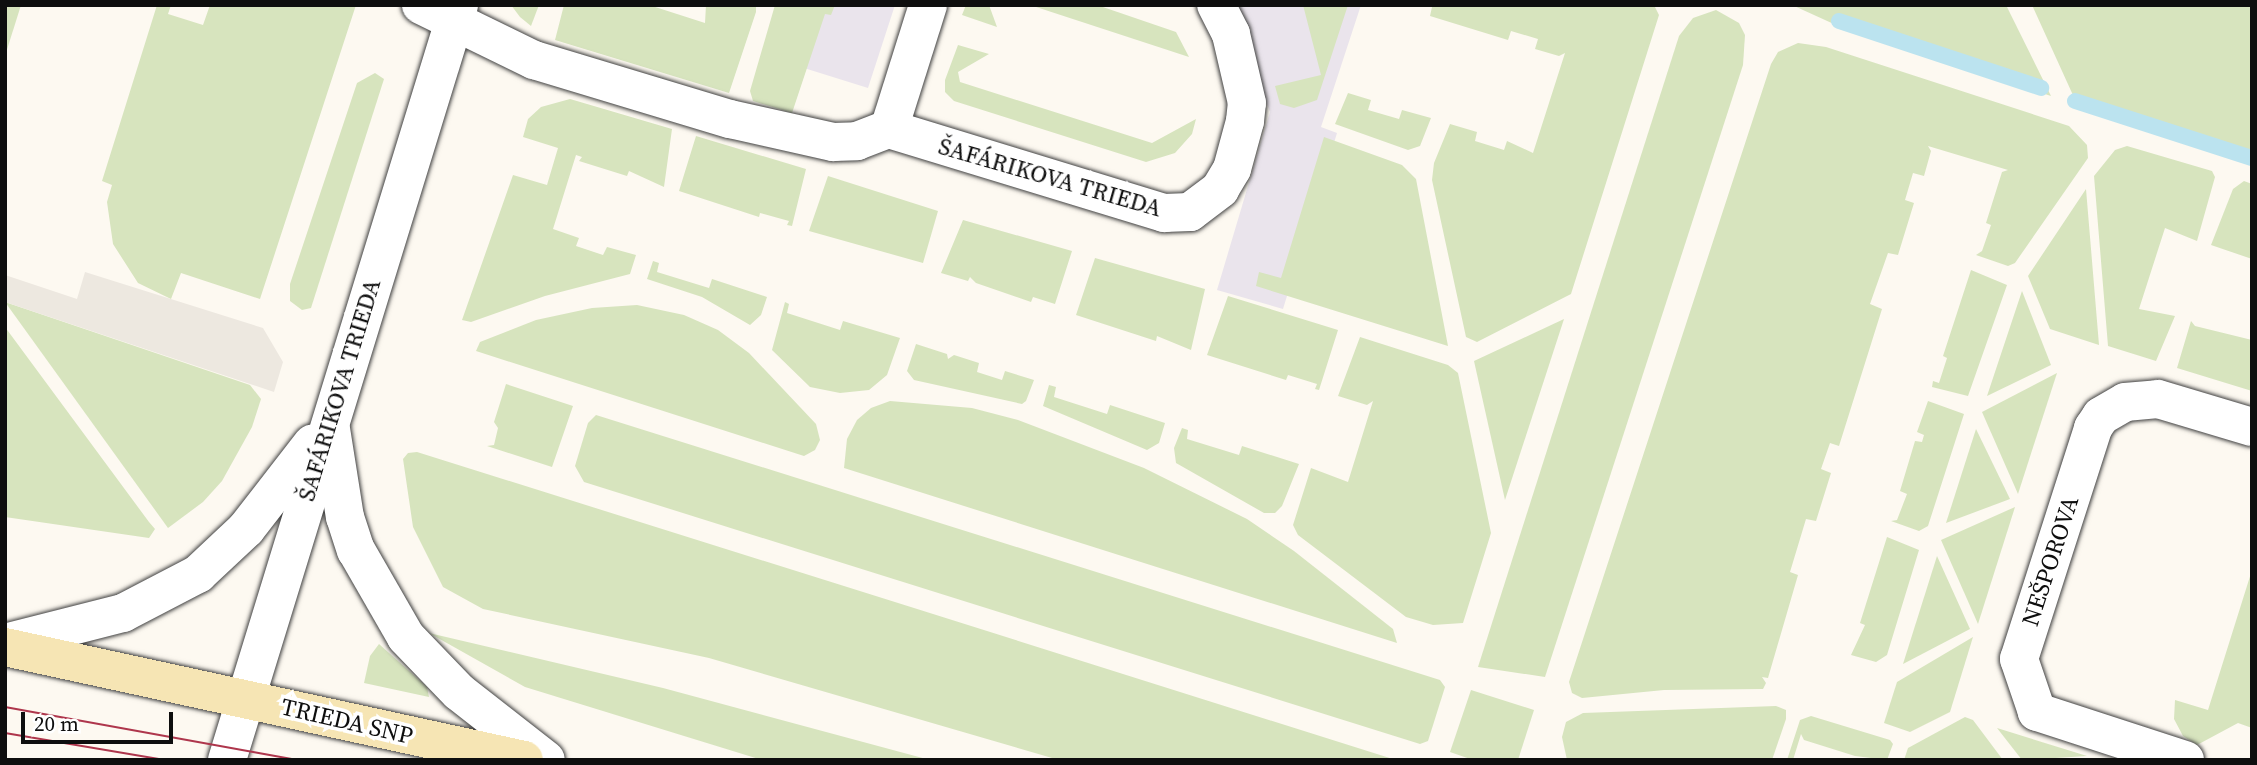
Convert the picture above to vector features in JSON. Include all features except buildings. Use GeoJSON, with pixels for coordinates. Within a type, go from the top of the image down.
{"type":"FeatureCollection","features":[{"type":"Feature","properties":{"kind":"street"},"geometry":{"type":"LineString","coordinates":[[889,129],[928,5]]}},
{"type":"Feature","properties":{"kind":"street","name":"ŠAFÁRIKOVA TRIEDA"},"geometry":{"type":"LineString","coordinates":[[227,760],[330,420],[445,10],[534,60],[786,135],[857,141],[889,129],[1164,213],[1190,212],[1220,189],[1232,169],[1245,121],[1247,103],[1231,34],[1216,5]]}},
{"type":"Feature","properties":{"kind":"street","name":"NEŠPOROVA"},"geometry":{"type":"LineString","coordinates":[[2185,760],[2037,712],[2019,659],[2093,428],[2101,416],[2125,402],[2158,399],[2252,427]]}},
{"type":"Feature","properties":{"kind":"street"},"geometry":{"type":"LineString","coordinates":[[330,420],[345,517],[374,586],[432,667],[546,760]]}},
{"type":"Feature","properties":{"kind":"street","name":"TRIEDA SNP"},"geometry":{"type":"LineString","coordinates":[[5,645],[123,613],[198,574],[246,529],[330,420]]}},
{"type":"Feature","properties":{"kind":"street","name":"TRIEDA SNP"},"geometry":{"type":"LineString","coordinates":[[5,645],[524,760]]}},
{"type":"Feature","properties":{"kind":"shaded area"},"geometry":{"type":"Polygon","coordinates":[[[824,5],[895,5],[868,88],[804,68],[824,5]]]}},
{"type":"Feature","properties":{"kind":"shaded area"},"geometry":{"type":"Polygon","coordinates":[[[1229,5],[1361,5],[1321,127],[1337,133],[1283,309],[1217,290],[1270,112],[1229,5]]]}},
{"type":"Feature","properties":{"kind":"shaded area"},"geometry":{"type":"Polygon","coordinates":[[[85,272],[263,328],[283,362],[274,392],[5,302],[5,275],[77,299],[85,272]]]}},
{"type":"Feature","properties":{"kind":"green space"},"geometry":{"type":"Polygon","coordinates":[[[5,5],[21,5],[5,56],[5,5]]]}},
{"type":"Feature","properties":{"kind":"green space"},"geometry":{"type":"Polygon","coordinates":[[[157,5],[171,5],[168,14],[203,25],[210,5],[356,5],[260,299],[181,273],[171,299],[138,283],[113,244],[107,202],[112,185],[102,181],[157,5]]]}},
{"type":"Feature","properties":{"kind":"green space"},"geometry":{"type":"Polygon","coordinates":[[[511,5],[539,5],[531,26],[520,17],[511,5]]]}},
{"type":"Feature","properties":{"kind":"green space"},"geometry":{"type":"Polygon","coordinates":[[[564,5],[649,5],[705,23],[706,5],[756,5],[756,12],[729,93],[555,40],[564,5]]]}},
{"type":"Feature","properties":{"kind":"green space"},"geometry":{"type":"Polygon","coordinates":[[[775,5],[835,5],[831,15],[825,14],[792,113],[753,101],[750,91],[775,5]]]}},
{"type":"Feature","properties":{"kind":"green space"},"geometry":{"type":"Polygon","coordinates":[[[966,5],[989,5],[997,27],[962,15],[966,5]]]}},
{"type":"Feature","properties":{"kind":"green space"},"geometry":{"type":"Polygon","coordinates":[[[1030,5],[1097,5],[1176,32],[1189,57],[1030,5]]]}},
{"type":"Feature","properties":{"kind":"green space"},"geometry":{"type":"Polygon","coordinates":[[[1303,5],[1348,5],[1317,100],[1294,108],[1280,104],[1275,86],[1321,75],[1303,5]]]}},
{"type":"Feature","properties":{"kind":"green space"},"geometry":{"type":"Polygon","coordinates":[[[1426,5],[1654,5],[1659,15],[1571,294],[1477,342],[1466,337],[1432,180],[1434,163],[1450,124],[1477,132],[1475,141],[1504,150],[1507,141],[1533,153],[1565,53],[1559,56],[1535,49],[1538,39],[1511,31],[1508,40],[1430,16],[1432,7],[1426,5]]]}},
{"type":"Feature","properties":{"kind":"green space"},"geometry":{"type":"Polygon","coordinates":[[[1792,5],[2006,5],[2051,96],[1836,25],[1792,5]]]}},
{"type":"Feature","properties":{"kind":"green space"},"geometry":{"type":"Polygon","coordinates":[[[2032,5],[2252,5],[2252,160],[2077,104],[2032,5]]]}},
{"type":"Feature","properties":{"kind":"green space"},"geometry":{"type":"Polygon","coordinates":[[[1716,10],[1739,23],[1745,35],[1743,65],[1545,677],[1478,667],[1679,36],[1693,18],[1716,10]]]}},
{"type":"Feature","properties":{"kind":"green space"},"geometry":{"type":"Polygon","coordinates":[[[1798,43],[1826,47],[2069,126],[2087,145],[2088,158],[2015,263],[2008,266],[1976,255],[1982,251],[1991,225],[1986,223],[2002,172],[2008,170],[1928,146],[1931,151],[1924,176],[1913,173],[1905,200],[1914,203],[1898,255],[1888,253],[1870,304],[1882,309],[1839,446],[1830,443],[1821,469],[1831,473],[1816,521],[1806,519],[1790,572],[1798,575],[1768,678],[1762,677],[1766,683],[1763,689],[1664,690],[1582,698],[1572,693],[1569,682],[1771,64],[1778,52],[1798,43]]]}},
{"type":"Feature","properties":{"kind":"green space"},"geometry":{"type":"Polygon","coordinates":[[[958,45],[989,54],[958,72],[960,82],[1152,143],[1196,119],[1192,134],[1175,153],[1146,162],[954,101],[945,92],[945,80],[958,45]]]}},
{"type":"Feature","properties":{"kind":"green space"},"geometry":{"type":"Polygon","coordinates":[[[375,73],[384,79],[311,308],[302,310],[290,301],[290,284],[357,83],[375,73]]]}},
{"type":"Feature","properties":{"kind":"green space"},"geometry":{"type":"Polygon","coordinates":[[[1348,93],[1371,100],[1368,110],[1399,119],[1402,110],[1431,118],[1420,146],[1408,150],[1335,124],[1348,93]]]}},
{"type":"Feature","properties":{"kind":"green space"},"geometry":{"type":"Polygon","coordinates":[[[570,99],[672,129],[664,187],[629,171],[627,176],[579,161],[582,157],[576,155],[553,229],[579,238],[576,246],[603,255],[607,247],[636,255],[630,274],[545,296],[471,322],[462,320],[513,175],[547,185],[558,148],[523,137],[528,119],[541,107],[570,99]]]}},
{"type":"Feature","properties":{"kind":"green space"},"geometry":{"type":"Polygon","coordinates":[[[696,136],[806,169],[792,226],[787,225],[789,221],[760,213],[759,217],[679,191],[696,136]]]}},
{"type":"Feature","properties":{"kind":"green space"},"geometry":{"type":"Polygon","coordinates":[[[1324,137],[1402,165],[1416,179],[1448,346],[1256,286],[1259,272],[1281,278],[1324,137]]]}},
{"type":"Feature","properties":{"kind":"green space"},"geometry":{"type":"Polygon","coordinates":[[[2127,146],[2212,171],[2215,177],[2197,241],[2165,228],[2139,309],[2175,316],[2156,361],[2108,346],[2094,176],[2115,150],[2127,146]]]}},
{"type":"Feature","properties":{"kind":"green space"},"geometry":{"type":"Polygon","coordinates":[[[828,176],[938,211],[923,263],[809,231],[828,176]]]}},
{"type":"Feature","properties":{"kind":"green space"},"geometry":{"type":"Polygon","coordinates":[[[2244,181],[2252,184],[2252,259],[2211,245],[2233,189],[2244,181]]]}},
{"type":"Feature","properties":{"kind":"green space"},"geometry":{"type":"Polygon","coordinates":[[[2086,189],[2099,345],[2050,329],[2028,276],[2086,189]]]}},
{"type":"Feature","properties":{"kind":"green space"},"geometry":{"type":"Polygon","coordinates":[[[963,220],[1072,251],[1055,304],[1033,297],[1031,302],[976,283],[970,277],[968,281],[941,273],[963,220]]]}},
{"type":"Feature","properties":{"kind":"green space"},"geometry":{"type":"Polygon","coordinates":[[[1095,258],[1205,289],[1191,350],[1157,336],[1156,341],[1076,315],[1095,258]]]}},
{"type":"Feature","properties":{"kind":"green space"},"geometry":{"type":"Polygon","coordinates":[[[653,261],[659,263],[657,272],[709,288],[712,279],[767,297],[761,315],[750,325],[702,297],[647,279],[653,261]]]}},
{"type":"Feature","properties":{"kind":"green space"},"geometry":{"type":"Polygon","coordinates":[[[1971,270],[2007,285],[1968,396],[1932,387],[1933,381],[1939,383],[1947,358],[1943,356],[1971,270]]]}},
{"type":"Feature","properties":{"kind":"green space"},"geometry":{"type":"Polygon","coordinates":[[[2022,291],[2051,365],[1987,396],[2022,291]]]}},
{"type":"Feature","properties":{"kind":"green space"},"geometry":{"type":"Polygon","coordinates":[[[1228,296],[1338,330],[1319,390],[1315,389],[1317,384],[1288,375],[1286,380],[1207,355],[1228,296]]]}},
{"type":"Feature","properties":{"kind":"green space"},"geometry":{"type":"Polygon","coordinates":[[[5,302],[250,385],[261,399],[252,427],[222,481],[203,502],[168,528],[5,302]]]}},
{"type":"Feature","properties":{"kind":"green space"},"geometry":{"type":"Polygon","coordinates":[[[785,302],[789,304],[787,313],[840,330],[843,321],[900,338],[887,375],[869,390],[840,393],[810,387],[772,350],[785,302]]]}},
{"type":"Feature","properties":{"kind":"green space"},"geometry":{"type":"Polygon","coordinates":[[[637,305],[684,315],[718,330],[749,353],[816,424],[820,440],[815,450],[804,456],[476,351],[480,342],[536,320],[592,308],[637,305]]]}},
{"type":"Feature","properties":{"kind":"green space"},"geometry":{"type":"Polygon","coordinates":[[[1564,319],[1505,500],[1474,361],[1564,319]]]}},
{"type":"Feature","properties":{"kind":"green space"},"geometry":{"type":"Polygon","coordinates":[[[2191,321],[2195,326],[2252,340],[2252,391],[2177,368],[2191,321]]]}},
{"type":"Feature","properties":{"kind":"green space"},"geometry":{"type":"Polygon","coordinates":[[[5,327],[155,529],[149,538],[5,517],[5,327]]]}},
{"type":"Feature","properties":{"kind":"green space"},"geometry":{"type":"Polygon","coordinates":[[[1360,337],[1448,365],[1458,373],[1491,533],[1463,623],[1433,625],[1406,617],[1298,535],[1293,525],[1311,468],[1348,482],[1373,401],[1367,405],[1338,396],[1360,337]]]}},
{"type":"Feature","properties":{"kind":"green space"},"geometry":{"type":"Polygon","coordinates":[[[916,344],[947,354],[948,359],[954,355],[979,363],[977,372],[1002,380],[1005,371],[1034,380],[1026,401],[1022,404],[914,380],[907,371],[916,344]]]}},
{"type":"Feature","properties":{"kind":"green space"},"geometry":{"type":"Polygon","coordinates":[[[2057,373],[2018,494],[1982,412],[2057,373]]]}},
{"type":"Feature","properties":{"kind":"green space"},"geometry":{"type":"Polygon","coordinates":[[[506,384],[573,406],[552,467],[487,446],[494,445],[498,428],[494,422],[506,384]]]}},
{"type":"Feature","properties":{"kind":"green space"},"geometry":{"type":"Polygon","coordinates":[[[1049,385],[1056,387],[1054,397],[1107,414],[1110,405],[1165,423],[1159,443],[1147,450],[1043,406],[1049,385]]]}},
{"type":"Feature","properties":{"kind":"green space"},"geometry":{"type":"Polygon","coordinates":[[[890,401],[972,408],[1018,420],[1144,468],[1247,519],[1294,551],[1393,629],[1397,643],[844,468],[847,439],[857,420],[871,408],[890,401]]]}},
{"type":"Feature","properties":{"kind":"green space"},"geometry":{"type":"Polygon","coordinates":[[[1928,401],[1964,414],[1928,526],[1919,531],[1891,521],[1897,520],[1907,494],[1900,491],[1915,441],[1922,442],[1924,435],[1917,432],[1928,401]]]}},
{"type":"Feature","properties":{"kind":"green space"},"geometry":{"type":"Polygon","coordinates":[[[596,415],[1440,680],[1445,687],[1428,741],[1420,744],[584,482],[575,466],[588,423],[596,415]]]}},
{"type":"Feature","properties":{"kind":"green space"},"geometry":{"type":"Polygon","coordinates":[[[1182,428],[1188,430],[1187,439],[1239,455],[1242,446],[1299,464],[1282,506],[1275,513],[1264,513],[1176,463],[1174,448],[1182,428]]]}},
{"type":"Feature","properties":{"kind":"green space"},"geometry":{"type":"Polygon","coordinates":[[[1976,429],[2010,499],[1946,523],[1976,429]]]}},
{"type":"Feature","properties":{"kind":"green space"},"geometry":{"type":"Polygon","coordinates":[[[417,452],[1396,760],[1059,760],[709,658],[483,609],[443,587],[413,527],[403,459],[408,453],[417,452]]]}},
{"type":"Feature","properties":{"kind":"green space"},"geometry":{"type":"Polygon","coordinates":[[[2015,507],[1978,624],[1941,540],[2015,507]]]}},
{"type":"Feature","properties":{"kind":"green space"},"geometry":{"type":"Polygon","coordinates":[[[1887,537],[1919,550],[1887,655],[1876,662],[1851,655],[1865,625],[1860,623],[1887,537]]]}},
{"type":"Feature","properties":{"kind":"green space"},"geometry":{"type":"Polygon","coordinates":[[[1937,556],[1970,629],[1903,664],[1937,556]]]}},
{"type":"Feature","properties":{"kind":"green space"},"geometry":{"type":"Polygon","coordinates":[[[2252,570],[2252,728],[2238,723],[2197,745],[2183,736],[2174,719],[2175,700],[2208,710],[2252,570]]]}},
{"type":"Feature","properties":{"kind":"green space"},"geometry":{"type":"Polygon","coordinates":[[[429,633],[663,688],[930,760],[762,760],[525,687],[429,633]]]}},
{"type":"Feature","properties":{"kind":"green space"},"geometry":{"type":"Polygon","coordinates":[[[1973,637],[1950,712],[1910,732],[1884,723],[1897,682],[1973,637]]]}},
{"type":"Feature","properties":{"kind":"green space"},"geometry":{"type":"Polygon","coordinates":[[[379,644],[427,687],[429,697],[364,683],[370,656],[379,644]]]}},
{"type":"Feature","properties":{"kind":"green space"},"geometry":{"type":"Polygon","coordinates":[[[1471,690],[1534,710],[1518,760],[1473,760],[1450,752],[1471,690]]]}},
{"type":"Feature","properties":{"kind":"green space"},"geometry":{"type":"Polygon","coordinates":[[[1776,706],[1786,710],[1786,719],[1772,760],[1567,760],[1562,737],[1566,722],[1583,713],[1776,706]]]}},
{"type":"Feature","properties":{"kind":"green space"},"geometry":{"type":"Polygon","coordinates":[[[1811,716],[1890,740],[1893,744],[1887,760],[1855,756],[1804,740],[1801,734],[1793,760],[1787,760],[1800,720],[1811,716]]]}},
{"type":"Feature","properties":{"kind":"green space"},"geometry":{"type":"Polygon","coordinates":[[[1965,717],[1973,720],[2003,760],[1904,760],[1908,748],[1965,717]]]}},
{"type":"Feature","properties":{"kind":"green space"},"geometry":{"type":"Polygon","coordinates":[[[1997,728],[2087,756],[2022,760],[1997,728]]]}},
{"type":"Feature","properties":{"kind":"waterway"},"geometry":{"type":"LineString","coordinates":[[1839,21],[2041,88]]}},
{"type":"Feature","properties":{"kind":"waterway"},"geometry":{"type":"LineString","coordinates":[[2075,101],[2252,158]]}},
{"type":"Feature","properties":{"kind":"tram line"},"geometry":{"type":"LineString","coordinates":[[5,707],[297,760]]}},
{"type":"Feature","properties":{"kind":"tram line"},"geometry":{"type":"LineString","coordinates":[[5,733],[165,760]]}}]}
